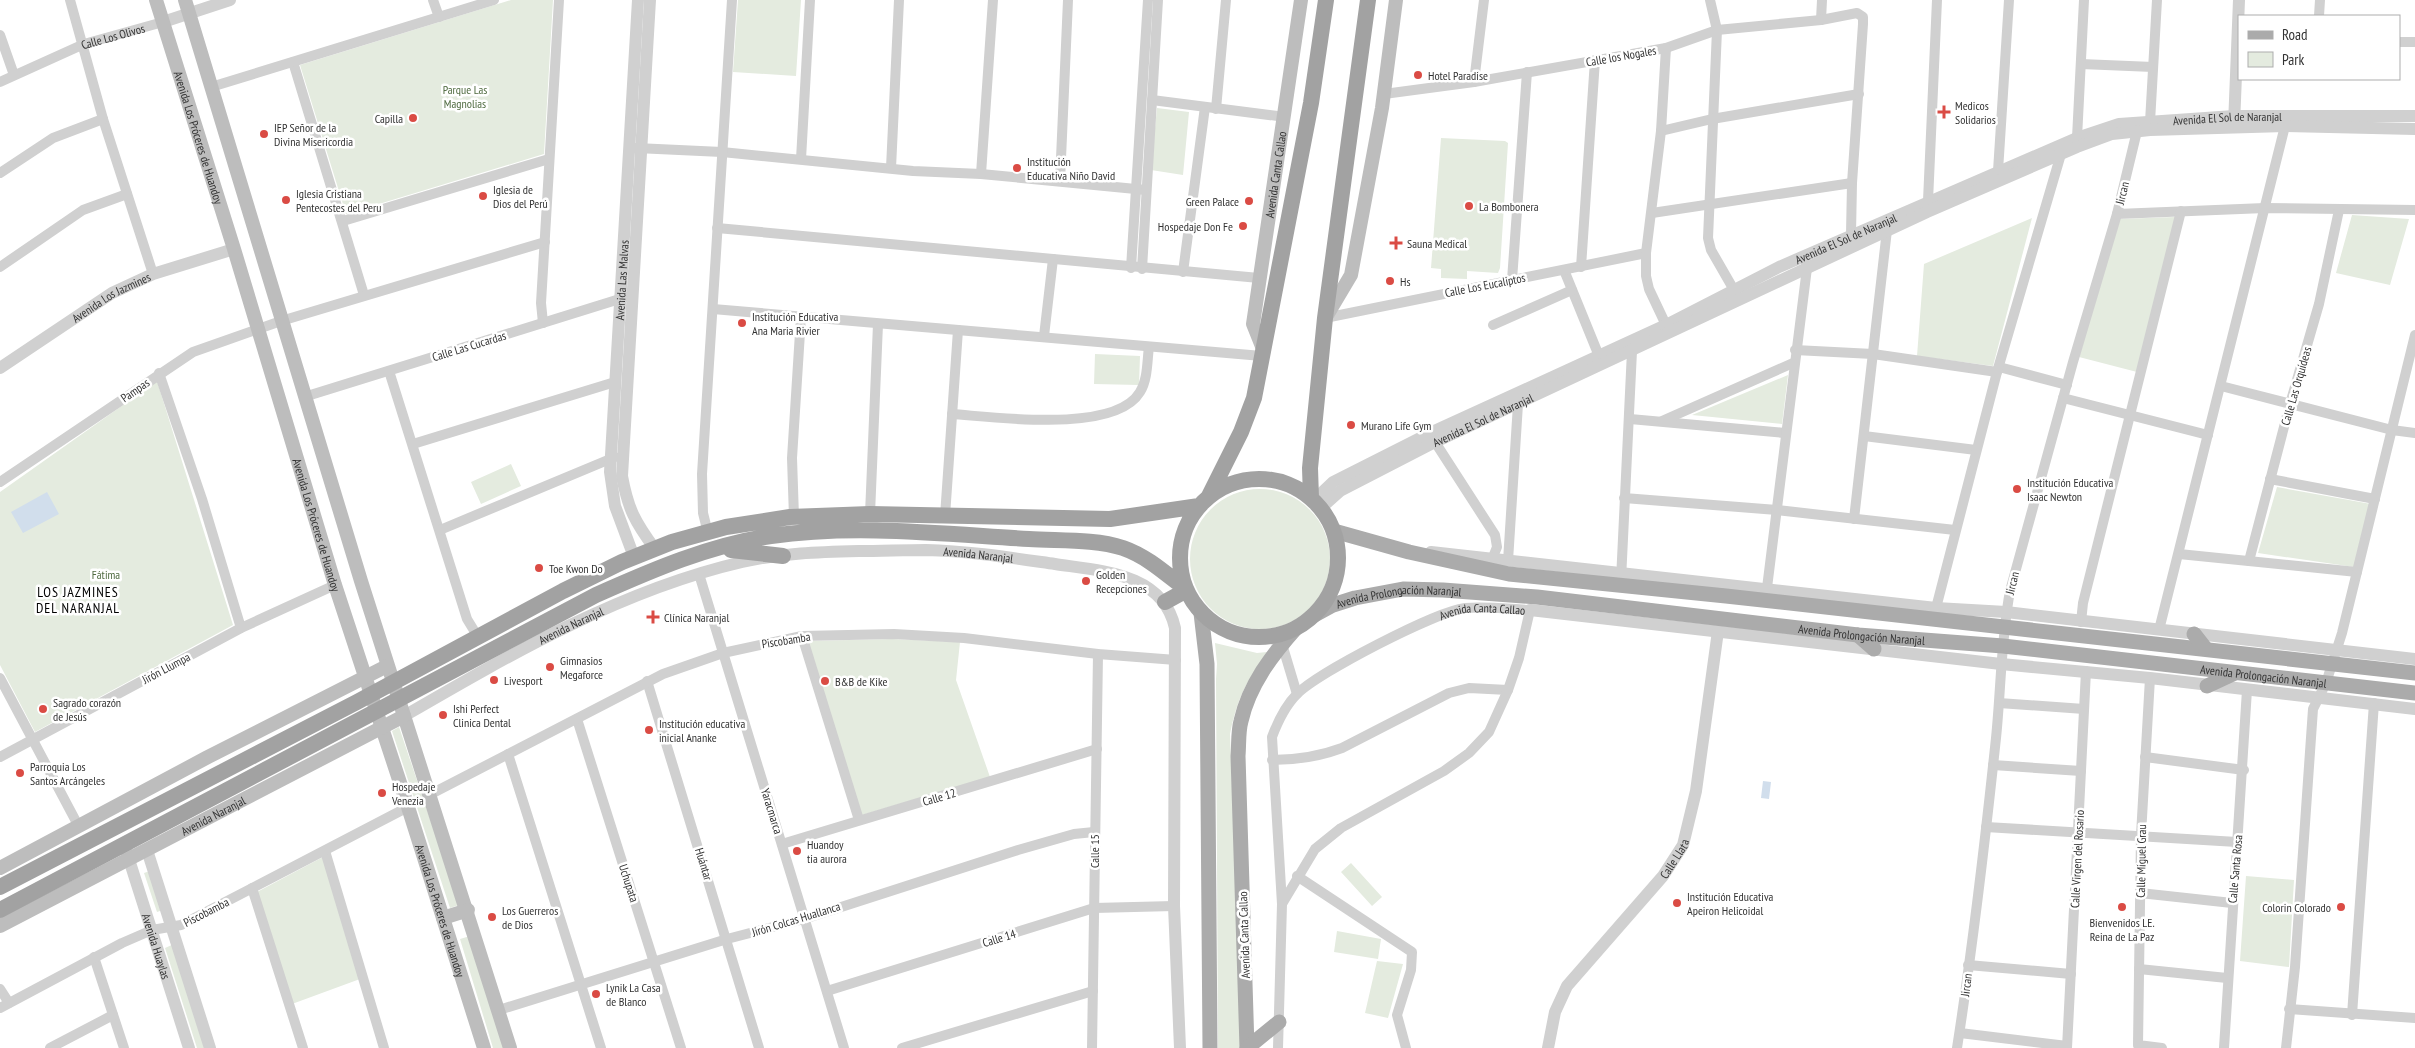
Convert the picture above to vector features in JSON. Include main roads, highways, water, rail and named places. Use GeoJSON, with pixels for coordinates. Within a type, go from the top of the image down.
{"type":"FeatureCollection","features":[{"type":"Feature","properties":{"kind":"highway","name":"Avenida Canta Callao"},"geometry":{"type":"LineString","coordinates":[[1204,501],[1245,423],[1254,398],[1310,103],[1326,0]]}},
{"type":"Feature","properties":{"kind":"highway"},"geometry":{"type":"LineString","coordinates":[[1315,502],[1310,468],[1326,318],[1368,0]]}},
{"type":"Feature","properties":{"kind":"highway"},"geometry":{"type":"LineString","coordinates":[[1272,479],[1293,486],[1315,502],[1334,531],[1338,554],[1336,578],[1326,600],[1310,618],[1296,628],[1270,635],[1256,636],[1236,633],[1217,625],[1201,613],[1184,589],[1180,570],[1181,545],[1190,520],[1204,501],[1228,485],[1243,481],[1272,479]]}},
{"type":"Feature","properties":{"kind":"highway"},"geometry":{"type":"LineString","coordinates":[[0,887],[371,694],[390,674],[478,637],[563,591],[634,557],[708,532],[794,517],[870,514],[1110,520],[1204,501]]}},
{"type":"Feature","properties":{"kind":"highway","name":"Avenida Naranjal"},"geometry":{"type":"LineString","coordinates":[[0,910],[126,852],[376,711],[596,595],[679,560],[722,548],[771,536],[832,532],[932,533],[1090,543],[1124,548],[1142,557],[1184,589]]}},
{"type":"Feature","properties":{"kind":"highway"},"geometry":{"type":"LineString","coordinates":[[722,548],[783,556]]}},
{"type":"Feature","properties":{"kind":"highway"},"geometry":{"type":"LineString","coordinates":[[1165,602],[1184,589]]}},
{"type":"Feature","properties":{"kind":"main road","name":"Avenida Los Próceres de Huandoy"},"geometry":{"type":"LineString","coordinates":[[156,0],[234,249],[334,584],[408,807],[484,1048]]}},
{"type":"Feature","properties":{"kind":"main road","name":"Avenida Canta Callao"},"geometry":{"type":"LineString","coordinates":[[1263,353],[1253,324],[1301,0]]}},
{"type":"Feature","properties":{"kind":"main road"},"geometry":{"type":"LineString","coordinates":[[1326,318],[1351,275],[1384,94],[1396,0]]}},
{"type":"Feature","properties":{"kind":"main road","name":"Avenida Los Próceres de Huandoy"},"geometry":{"type":"LineString","coordinates":[[187,7],[390,674],[468,910],[510,1048]]}},
{"type":"Feature","properties":{"kind":"main road","name":"Avenida Prolongación Naranjal"},"geometry":{"type":"LineString","coordinates":[[1334,531],[1409,552],[1509,574],[1621,579],[1870,612],[2004,620],[2205,648],[2415,673]]}},
{"type":"Feature","properties":{"kind":"main road","name":"Avenida Prolongación Naranjal"},"geometry":{"type":"LineString","coordinates":[[1310,618],[1333,605],[1355,598],[1403,589],[1443,590],[1537,598],[1858,634],[2003,646],[2415,693]]}},
{"type":"Feature","properties":{"kind":"main road"},"geometry":{"type":"LineString","coordinates":[[1870,612],[1890,601]]}},
{"type":"Feature","properties":{"kind":"main road"},"geometry":{"type":"LineString","coordinates":[[1201,613],[1207,664],[1210,1048]]}},
{"type":"Feature","properties":{"kind":"main road","name":"Avenida Canta Callao"},"geometry":{"type":"LineString","coordinates":[[1247,1048],[1238,756],[1240,723],[1248,697],[1265,666],[1296,628]]}},
{"type":"Feature","properties":{"kind":"main road"},"geometry":{"type":"LineString","coordinates":[[1858,634],[1874,649]]}},
{"type":"Feature","properties":{"kind":"main road"},"geometry":{"type":"LineString","coordinates":[[2194,634],[2205,648]]}},
{"type":"Feature","properties":{"kind":"main road"},"geometry":{"type":"LineString","coordinates":[[2207,686],[2235,673]]}},
{"type":"Feature","properties":{"kind":"main road"},"geometry":{"type":"LineString","coordinates":[[0,868],[201,760],[365,677],[390,674]]}},
{"type":"Feature","properties":{"kind":"main road","name":"Avenida Naranjal"},"geometry":{"type":"LineString","coordinates":[[0,926],[126,852],[147,850],[404,716]]}},
{"type":"Feature","properties":{"kind":"main road"},"geometry":{"type":"LineString","coordinates":[[443,918],[468,910]]}},
{"type":"Feature","properties":{"kind":"main road"},"geometry":{"type":"LineString","coordinates":[[1247,1048],[1279,1022]]}},
{"type":"Feature","properties":{"kind":"water"},"geometry":{"type":"Polygon","coordinates":[[[47,492],[59,514],[23,533],[11,512],[47,492]]]}},
{"type":"Feature","properties":{"kind":"water"},"geometry":{"type":"Polygon","coordinates":[[[1763,781],[1771,782],[1769,799],[1761,798],[1763,781]]]}},
{"type":"Feature","properties":{"kind":"place","name":"Hotel Paradise"},"geometry":{"type":"Point","coordinates":[1418,75]}},
{"type":"Feature","properties":{"kind":"place","name":"Medicos Solidarios"},"geometry":{"type":"Point","coordinates":[1944,112]}},
{"type":"Feature","properties":{"kind":"place","name":"Capilla"},"geometry":{"type":"Point","coordinates":[413,118]}},
{"type":"Feature","properties":{"kind":"place","name":"IEP Señor de la Divina Misericordia"},"geometry":{"type":"Point","coordinates":[264,134]}},
{"type":"Feature","properties":{"kind":"place","name":"Institución Educativa Niño David"},"geometry":{"type":"Point","coordinates":[1017,168]}},
{"type":"Feature","properties":{"kind":"place","name":"Iglesia de Dios del Perú"},"geometry":{"type":"Point","coordinates":[483,196]}},
{"type":"Feature","properties":{"kind":"place","name":"Iglesia Cristiana Pentecostes del Peru"},"geometry":{"type":"Point","coordinates":[286,200]}},
{"type":"Feature","properties":{"kind":"place","name":"Green Palace"},"geometry":{"type":"Point","coordinates":[1249,201]}},
{"type":"Feature","properties":{"kind":"place","name":"La Bombonera"},"geometry":{"type":"Point","coordinates":[1469,206]}},
{"type":"Feature","properties":{"kind":"place","name":"Hospedaje Don Fe"},"geometry":{"type":"Point","coordinates":[1243,226]}},
{"type":"Feature","properties":{"kind":"place","name":"Sauna Medical"},"geometry":{"type":"Point","coordinates":[1396,243]}},
{"type":"Feature","properties":{"kind":"place","name":"Hs"},"geometry":{"type":"Point","coordinates":[1390,281]}},
{"type":"Feature","properties":{"kind":"place","name":"Institución Educativa Ana Maria Rivier"},"geometry":{"type":"Point","coordinates":[742,323]}},
{"type":"Feature","properties":{"kind":"place","name":"Murano Life Gym"},"geometry":{"type":"Point","coordinates":[1351,425]}},
{"type":"Feature","properties":{"kind":"place","name":"Institución Educativa Isaac Newton"},"geometry":{"type":"Point","coordinates":[2017,489]}},
{"type":"Feature","properties":{"kind":"place","name":"Toe Kwon Do"},"geometry":{"type":"Point","coordinates":[539,568]}},
{"type":"Feature","properties":{"kind":"place","name":"Golden Recepciones"},"geometry":{"type":"Point","coordinates":[1086,581]}},
{"type":"Feature","properties":{"kind":"place","name":"Clínica Naranjal"},"geometry":{"type":"Point","coordinates":[653,617]}},
{"type":"Feature","properties":{"kind":"place","name":"Gimnasios Megaforce"},"geometry":{"type":"Point","coordinates":[550,667]}},
{"type":"Feature","properties":{"kind":"place","name":"Livesport"},"geometry":{"type":"Point","coordinates":[494,680]}},
{"type":"Feature","properties":{"kind":"place","name":"B&B de Kike"},"geometry":{"type":"Point","coordinates":[825,681]}},
{"type":"Feature","properties":{"kind":"place","name":"Sagrado corazón de Jesús"},"geometry":{"type":"Point","coordinates":[43,709]}},
{"type":"Feature","properties":{"kind":"place","name":"Ishi Perfect Clinica Dental"},"geometry":{"type":"Point","coordinates":[443,715]}},
{"type":"Feature","properties":{"kind":"place","name":"Institución educativa inicial Ananke"},"geometry":{"type":"Point","coordinates":[649,730]}},
{"type":"Feature","properties":{"kind":"place","name":"Parroquia Los Santos Arcángeles"},"geometry":{"type":"Point","coordinates":[20,773]}},
{"type":"Feature","properties":{"kind":"place","name":"Hospedaje Venezia"},"geometry":{"type":"Point","coordinates":[382,793]}},
{"type":"Feature","properties":{"kind":"place","name":"Huandoy tia aurora"},"geometry":{"type":"Point","coordinates":[797,851]}},
{"type":"Feature","properties":{"kind":"place","name":"Institución Educativa Apeiron Helicoidal"},"geometry":{"type":"Point","coordinates":[1677,903]}},
{"type":"Feature","properties":{"kind":"place","name":"Bienvenidos LE. Reina de La Paz"},"geometry":{"type":"Point","coordinates":[2122,907]}},
{"type":"Feature","properties":{"kind":"place","name":"Colorin Colorado"},"geometry":{"type":"Point","coordinates":[2341,907]}},
{"type":"Feature","properties":{"kind":"place","name":"Los Guerreros de Dios"},"geometry":{"type":"Point","coordinates":[492,917]}},
{"type":"Feature","properties":{"kind":"place","name":"Lynik La Casa de Blanco"},"geometry":{"type":"Point","coordinates":[596,994]}},
{"type":"Feature","properties":{"kind":"district","name":"LOS JAZMINES DEL NARANJAL"},"geometry":{"type":"Point","coordinates":[78,600]}},
{"type":"Feature","properties":{"kind":"park label","name":"Parque Las Magnolias"},"geometry":{"type":"Point","coordinates":[465,96]}},
{"type":"Feature","properties":{"kind":"park label","name":"Fátima"},"geometry":{"type":"Point","coordinates":[106,574]}}]}
